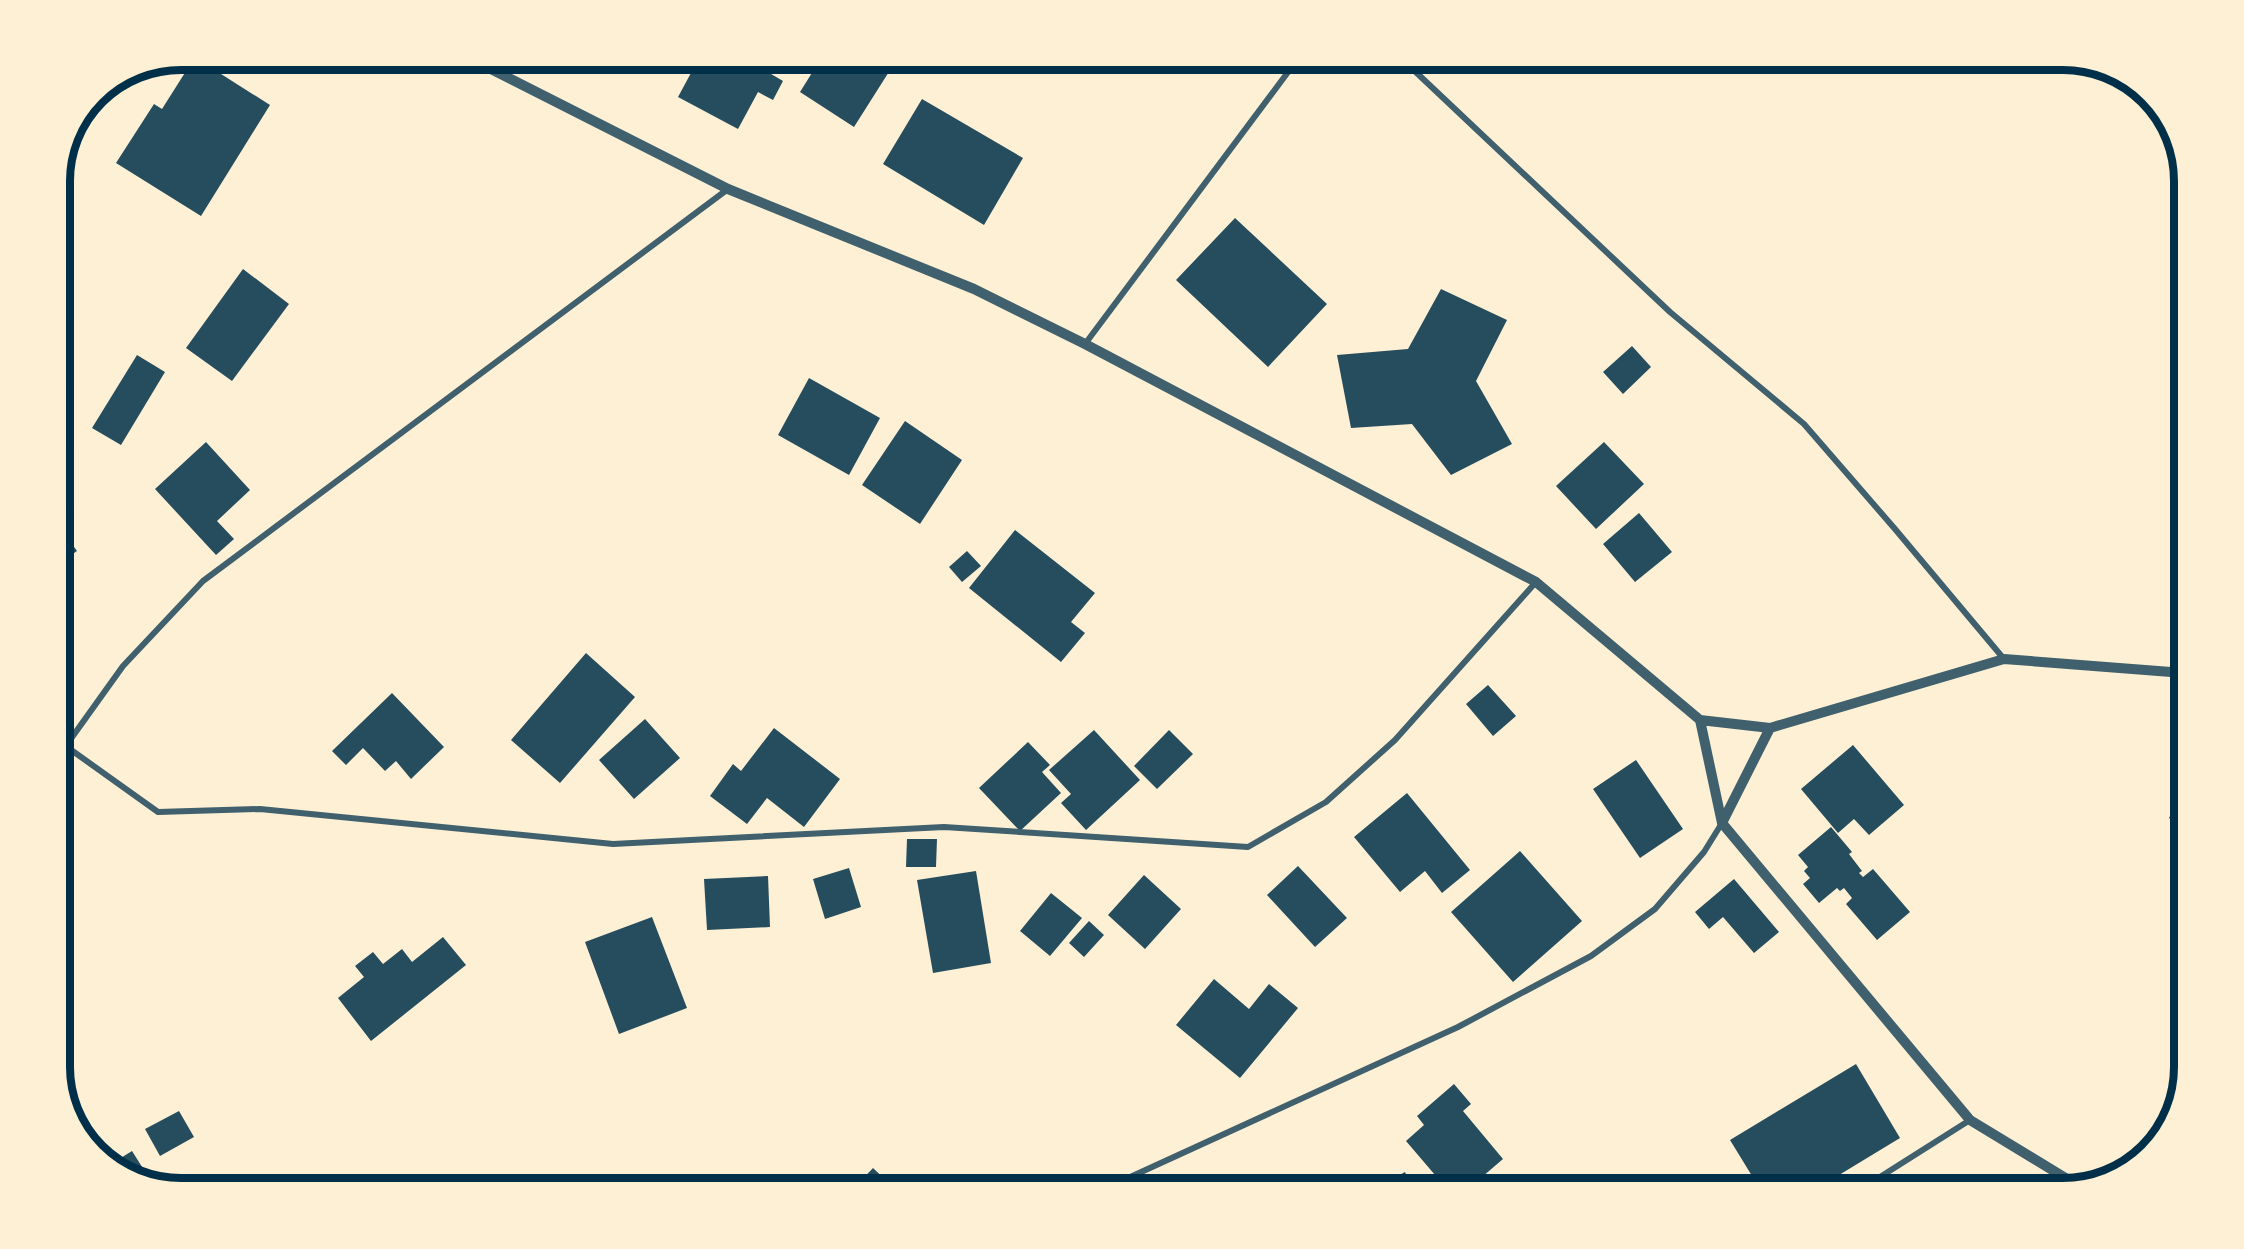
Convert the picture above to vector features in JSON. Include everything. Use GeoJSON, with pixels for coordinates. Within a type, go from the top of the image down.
{"type":"FeatureCollection","features":[{"type":"Feature","properties":{"kind":"street"},"geometry":{"type":"LineString","coordinates":[[493,70],[728,189],[974,289],[1085,344],[1536,582],[1700,720],[1770,728],[2004,659],[2174,672]]}},
{"type":"Feature","properties":{"kind":"street"},"geometry":{"type":"LineString","coordinates":[[1085,344],[1290,70]]}},
{"type":"Feature","properties":{"kind":"street"},"geometry":{"type":"LineString","coordinates":[[1413,70],[1670,312],[1804,424],[1896,529],[2004,659]]}},
{"type":"Feature","properties":{"kind":"street"},"geometry":{"type":"LineString","coordinates":[[71,734],[123,666],[203,581],[728,189]]}},
{"type":"Feature","properties":{"kind":"street"},"geometry":{"type":"LineString","coordinates":[[71,751],[158,812],[260,809],[613,844],[944,827],[1248,847],[1326,802],[1395,740],[1536,582]]}},
{"type":"Feature","properties":{"kind":"street"},"geometry":{"type":"LineString","coordinates":[[1700,720],[1722,823],[1970,1120],[2065,1178]]}},
{"type":"Feature","properties":{"kind":"street"},"geometry":{"type":"LineString","coordinates":[[1128,1178],[1458,1027],[1592,956],[1655,909],[1704,852],[1722,823],[1770,728]]}},
{"type":"Feature","properties":{"kind":"street"},"geometry":{"type":"LineString","coordinates":[[1878,1178],[1970,1120]]}},
{"type":"Feature","properties":{"kind":"building"},"geometry":{"type":"Polygon","coordinates":[[[187,70],[215,70],[270,105],[201,216],[116,163],[154,104],[162,109],[187,70]]]}},
{"type":"Feature","properties":{"kind":"building"},"geometry":{"type":"Polygon","coordinates":[[[693,70],[767,70],[783,81],[773,100],[758,92],[738,129],[678,97],[693,70]]]}},
{"type":"Feature","properties":{"kind":"building"},"geometry":{"type":"Polygon","coordinates":[[[814,70],[890,70],[854,127],[800,92],[814,70]]]}},
{"type":"Feature","properties":{"kind":"building"},"geometry":{"type":"Polygon","coordinates":[[[922,99],[1023,158],[984,225],[883,164],[922,99]]]}},
{"type":"Feature","properties":{"kind":"building"},"geometry":{"type":"Polygon","coordinates":[[[1235,218],[1327,304],[1268,367],[1176,280],[1235,218]]]}},
{"type":"Feature","properties":{"kind":"building"},"geometry":{"type":"Polygon","coordinates":[[[243,269],[289,304],[232,381],[186,348],[243,269]]]}},
{"type":"Feature","properties":{"kind":"building"},"geometry":{"type":"Polygon","coordinates":[[[1441,289],[1507,320],[1476,381],[1512,444],[1451,475],[1412,424],[1351,428],[1337,355],[1408,349],[1441,289]]]}},
{"type":"Feature","properties":{"kind":"building"},"geometry":{"type":"Polygon","coordinates":[[[1632,346],[1651,367],[1623,394],[1603,372],[1632,346]]]}},
{"type":"Feature","properties":{"kind":"building"},"geometry":{"type":"Polygon","coordinates":[[[137,355],[165,372],[121,445],[92,428],[137,355]]]}},
{"type":"Feature","properties":{"kind":"building"},"geometry":{"type":"Polygon","coordinates":[[[809,378],[880,418],[849,475],[778,435],[809,378]]]}},
{"type":"Feature","properties":{"kind":"building"},"geometry":{"type":"Polygon","coordinates":[[[905,421],[962,460],[920,524],[862,485],[905,421]]]}},
{"type":"Feature","properties":{"kind":"building"},"geometry":{"type":"Polygon","coordinates":[[[206,442],[250,490],[217,521],[234,539],[216,555],[155,489],[206,442]]]}},
{"type":"Feature","properties":{"kind":"building"},"geometry":{"type":"Polygon","coordinates":[[[1604,442],[1644,484],[1596,529],[1556,486],[1604,442]]]}},
{"type":"Feature","properties":{"kind":"building"},"geometry":{"type":"Polygon","coordinates":[[[1639,513],[1672,552],[1635,582],[1603,544],[1639,513]]]}},
{"type":"Feature","properties":{"kind":"building"},"geometry":{"type":"Polygon","coordinates":[[[1015,530],[1095,593],[1071,622],[1085,633],[1061,662],[969,588],[1015,530]]]}},
{"type":"Feature","properties":{"kind":"building"},"geometry":{"type":"Polygon","coordinates":[[[71,542],[77,551],[71,555],[71,542]]]}},
{"type":"Feature","properties":{"kind":"building"},"geometry":{"type":"Polygon","coordinates":[[[967,551],[981,566],[962,582],[949,567],[967,551]]]}},
{"type":"Feature","properties":{"kind":"building"},"geometry":{"type":"Polygon","coordinates":[[[586,653],[635,697],[560,783],[511,740],[586,653]]]}},
{"type":"Feature","properties":{"kind":"building"},"geometry":{"type":"Polygon","coordinates":[[[1488,685],[1516,716],[1493,736],[1466,704],[1488,685]]]}},
{"type":"Feature","properties":{"kind":"building"},"geometry":{"type":"Polygon","coordinates":[[[392,693],[444,747],[411,779],[396,761],[385,771],[363,748],[346,765],[332,751],[392,693]]]}},
{"type":"Feature","properties":{"kind":"building"},"geometry":{"type":"Polygon","coordinates":[[[645,719],[680,758],[634,799],[599,760],[645,719]]]}},
{"type":"Feature","properties":{"kind":"building"},"geometry":{"type":"Polygon","coordinates":[[[774,728],[840,779],[804,827],[767,798],[747,824],[710,796],[733,764],[741,771],[774,728]]]}},
{"type":"Feature","properties":{"kind":"building"},"geometry":{"type":"Polygon","coordinates":[[[1094,730],[1140,780],[1086,830],[1061,803],[1071,794],[1049,770],[1094,730]]]}},
{"type":"Feature","properties":{"kind":"building"},"geometry":{"type":"Polygon","coordinates":[[[1169,730],[1193,754],[1157,789],[1134,766],[1169,730]]]}},
{"type":"Feature","properties":{"kind":"building"},"geometry":{"type":"Polygon","coordinates":[[[1028,742],[1050,765],[1042,772],[1061,793],[1020,831],[979,788],[1028,742]]]}},
{"type":"Feature","properties":{"kind":"building"},"geometry":{"type":"Polygon","coordinates":[[[1853,745],[1904,805],[1869,835],[1854,819],[1838,833],[1801,789],[1853,745]]]}},
{"type":"Feature","properties":{"kind":"building"},"geometry":{"type":"Polygon","coordinates":[[[1636,760],[1683,829],[1640,858],[1593,789],[1636,760]]]}},
{"type":"Feature","properties":{"kind":"building"},"geometry":{"type":"Polygon","coordinates":[[[1407,793],[1470,870],[1442,893],[1425,871],[1400,892],[1354,837],[1407,793]]]}},
{"type":"Feature","properties":{"kind":"building"},"geometry":{"type":"Polygon","coordinates":[[[2174,810],[2174,821],[2169,818],[2174,810]]]}},
{"type":"Feature","properties":{"kind":"building"},"geometry":{"type":"Polygon","coordinates":[[[1831,827],[1852,852],[1849,854],[1862,871],[1859,873],[1863,877],[1873,869],[1910,912],[1877,940],[1846,904],[1852,898],[1844,888],[1840,891],[1837,888],[1819,903],[1803,884],[1810,878],[1804,871],[1808,867],[1798,855],[1831,827]]]}},
{"type":"Feature","properties":{"kind":"building"},"geometry":{"type":"Polygon","coordinates":[[[907,839],[937,839],[936,867],[906,867],[907,839]]]}},
{"type":"Feature","properties":{"kind":"building"},"geometry":{"type":"Polygon","coordinates":[[[1520,851],[1582,921],[1513,982],[1451,912],[1520,851]]]}},
{"type":"Feature","properties":{"kind":"building"},"geometry":{"type":"Polygon","coordinates":[[[1298,866],[1347,918],[1315,947],[1267,895],[1298,866]]]}},
{"type":"Feature","properties":{"kind":"building"},"geometry":{"type":"Polygon","coordinates":[[[849,868],[861,907],[825,919],[813,879],[849,868]]]}},
{"type":"Feature","properties":{"kind":"building"},"geometry":{"type":"Polygon","coordinates":[[[976,871],[991,963],[933,973],[917,880],[976,871]]]}},
{"type":"Feature","properties":{"kind":"building"},"geometry":{"type":"Polygon","coordinates":[[[1144,875],[1181,909],[1145,949],[1108,915],[1144,875]]]}},
{"type":"Feature","properties":{"kind":"building"},"geometry":{"type":"Polygon","coordinates":[[[768,876],[770,927],[707,930],[704,879],[768,876]]]}},
{"type":"Feature","properties":{"kind":"building"},"geometry":{"type":"Polygon","coordinates":[[[1734,879],[1779,932],[1754,953],[1723,917],[1709,929],[1695,912],[1734,879]]]}},
{"type":"Feature","properties":{"kind":"building"},"geometry":{"type":"Polygon","coordinates":[[[1051,893],[1082,918],[1050,956],[1020,931],[1051,893]]]}},
{"type":"Feature","properties":{"kind":"building"},"geometry":{"type":"Polygon","coordinates":[[[652,917],[687,1008],[619,1034],[585,942],[652,917]]]}},
{"type":"Feature","properties":{"kind":"building"},"geometry":{"type":"Polygon","coordinates":[[[1089,921],[1104,935],[1084,957],[1069,943],[1089,921]]]}},
{"type":"Feature","properties":{"kind":"building"},"geometry":{"type":"Polygon","coordinates":[[[443,937],[466,965],[371,1041],[338,998],[364,977],[355,966],[373,952],[383,964],[402,949],[412,962],[443,937]]]}},
{"type":"Feature","properties":{"kind":"building"},"geometry":{"type":"Polygon","coordinates":[[[1214,979],[1249,1009],[1269,984],[1298,1008],[1240,1078],[1176,1025],[1214,979]]]}},
{"type":"Feature","properties":{"kind":"building"},"geometry":{"type":"Polygon","coordinates":[[[1856,1064],[1900,1138],[1834,1178],[1753,1178],[1730,1140],[1856,1064]]]}},
{"type":"Feature","properties":{"kind":"building"},"geometry":{"type":"Polygon","coordinates":[[[1454,1084],[1471,1104],[1463,1111],[1503,1159],[1481,1178],[1438,1178],[1406,1141],[1424,1125],[1417,1116],[1454,1084]]]}},
{"type":"Feature","properties":{"kind":"building"},"geometry":{"type":"Polygon","coordinates":[[[179,1111],[194,1137],[160,1156],[145,1129],[179,1111]]]}},
{"type":"Feature","properties":{"kind":"building"},"geometry":{"type":"Polygon","coordinates":[[[132,1151],[146,1172],[132,1167],[119,1159],[132,1151]]]}},
{"type":"Feature","properties":{"kind":"building"},"geometry":{"type":"Polygon","coordinates":[[[873,1168],[883,1178],[863,1178],[873,1168]]]}},
{"type":"Feature","properties":{"kind":"building"},"geometry":{"type":"Polygon","coordinates":[[[1405,1172],[1408,1178],[1394,1178],[1405,1172]]]}}]}
